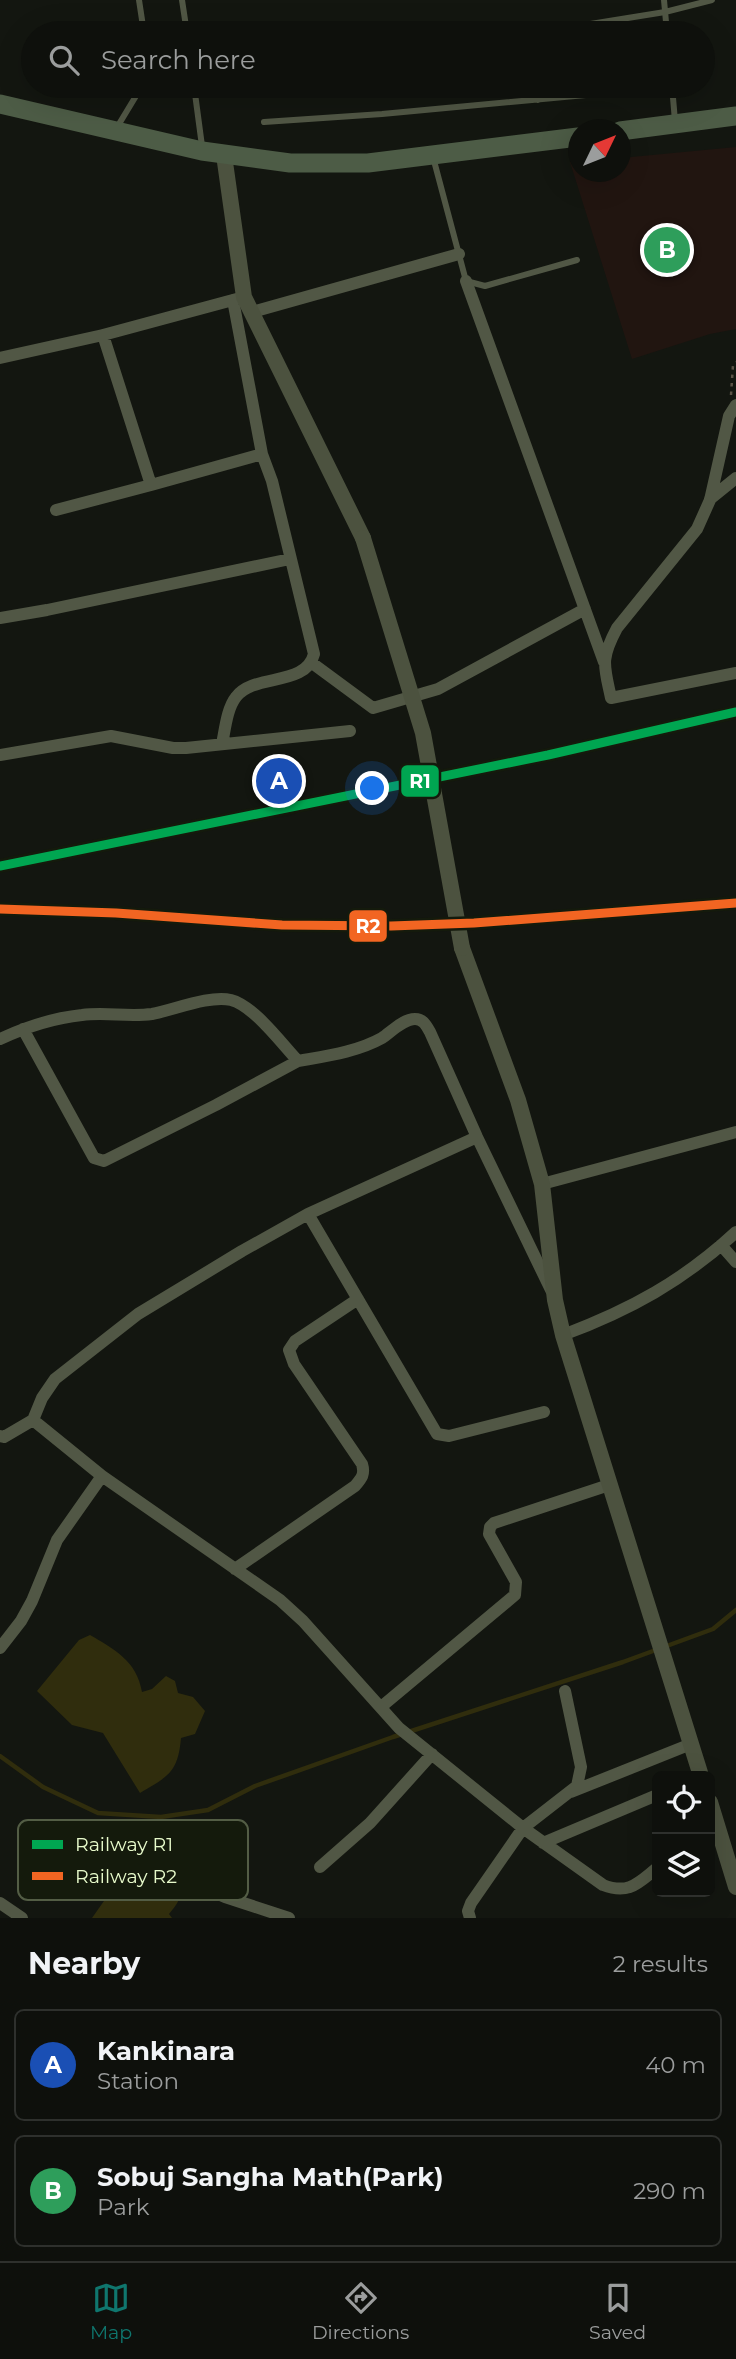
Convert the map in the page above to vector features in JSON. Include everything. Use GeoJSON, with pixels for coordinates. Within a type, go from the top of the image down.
{"type":"FeatureCollection","features":[{"type":"Feature","properties":{"kind":"main road"},"geometry":{"type":"LineString","coordinates":[[0,104],[202,152],[290,163],[368,163],[568,138]]}},
{"type":"Feature","properties":{"kind":"main road"},"geometry":{"type":"LineString","coordinates":[[631,130],[736,116]]}},
{"type":"Feature","properties":{"kind":"main road"},"geometry":{"type":"LineString","coordinates":[[224,155],[238,298],[252,312],[363,538],[423,733],[462,947],[518,1100],[542,1184],[555,1300],[563,1335],[700,1771]]}},
{"type":"Feature","properties":{"kind":"main road"},"geometry":{"type":"LineString","coordinates":[[715,1826],[731,1849],[736,1888]]}},
{"type":"Feature","properties":{"kind":"street"},"geometry":{"type":"LineString","coordinates":[[252,312],[459,254]]}},
{"type":"Feature","properties":{"kind":"street"},"geometry":{"type":"LineString","coordinates":[[467,281],[604,663],[611,698],[736,673]]}},
{"type":"Feature","properties":{"kind":"street"},"geometry":{"type":"LineString","coordinates":[[0,358],[103,335],[238,298],[262,454],[272,481],[314,654],[312,663],[303,670],[250,686],[235,697],[222,744]]}},
{"type":"Feature","properties":{"kind":"street"},"geometry":{"type":"LineString","coordinates":[[103,335],[151,485]]}},
{"type":"Feature","properties":{"kind":"street"},"geometry":{"type":"LineString","coordinates":[[604,663],[608,645],[617,628],[697,529],[710,500],[733,410]]}},
{"type":"Feature","properties":{"kind":"street"},"geometry":{"type":"LineString","coordinates":[[56,510],[262,454]]}},
{"type":"Feature","properties":{"kind":"street"},"geometry":{"type":"LineString","coordinates":[[710,500],[736,478]]}},
{"type":"Feature","properties":{"kind":"street"},"geometry":{"type":"LineString","coordinates":[[0,618],[290,559]]}},
{"type":"Feature","properties":{"kind":"street"},"geometry":{"type":"LineString","coordinates":[[312,663],[373,708],[438,689],[584,609]]}},
{"type":"Feature","properties":{"kind":"street"},"geometry":{"type":"LineString","coordinates":[[0,755],[111,736],[173,748],[350,731]]}},
{"type":"Feature","properties":{"kind":"street"},"geometry":{"type":"LineString","coordinates":[[0,1039],[57,1019],[83,1015],[138,1016],[229,999],[251,1012],[298,1060]]}},
{"type":"Feature","properties":{"kind":"street"},"geometry":{"type":"LineString","coordinates":[[23,1029],[94,1158],[104,1161],[298,1060],[340,1053],[379,1040],[409,1020],[424,1022],[555,1300]]}},
{"type":"Feature","properties":{"kind":"street"},"geometry":{"type":"LineString","coordinates":[[542,1184],[736,1132]]}},
{"type":"Feature","properties":{"kind":"street"},"geometry":{"type":"LineString","coordinates":[[1,1438],[33,1420],[42,1398],[55,1379],[121,1325],[308,1214],[477,1137]]}},
{"type":"Feature","properties":{"kind":"street"},"geometry":{"type":"LineString","coordinates":[[308,1214],[437,1434],[449,1436],[544,1412]]}},
{"type":"Feature","properties":{"kind":"street"},"geometry":{"type":"LineString","coordinates":[[563,1335],[636,1305],[695,1266],[736,1231]]}},
{"type":"Feature","properties":{"kind":"street"},"geometry":{"type":"LineString","coordinates":[[721,1245],[736,1262]]}},
{"type":"Feature","properties":{"kind":"street"},"geometry":{"type":"LineString","coordinates":[[236,1569],[363,1478],[362,1464],[294,1364],[289,1350],[295,1341],[358,1299]]}},
{"type":"Feature","properties":{"kind":"street"},"geometry":{"type":"LineString","coordinates":[[33,1420],[102,1476],[280,1600],[303,1620],[399,1728],[523,1828],[603,1885],[615,1890],[635,1886],[652,1872]]}},
{"type":"Feature","properties":{"kind":"street"},"geometry":{"type":"LineString","coordinates":[[0,1648],[21,1621],[32,1601],[57,1540],[102,1476]]}},
{"type":"Feature","properties":{"kind":"street"},"geometry":{"type":"LineString","coordinates":[[381,1707],[515,1595],[516,1582],[489,1534],[494,1523],[610,1485]]}},
{"type":"Feature","properties":{"kind":"street"},"geometry":{"type":"LineString","coordinates":[[470,1918],[468,1910],[471,1903],[523,1828],[577,1786],[581,1767],[565,1691]]}},
{"type":"Feature","properties":{"kind":"street"},"geometry":{"type":"LineString","coordinates":[[570,1792],[691,1744]]}},
{"type":"Feature","properties":{"kind":"street"},"geometry":{"type":"LineString","coordinates":[[320,1867],[370,1823],[432,1754]]}},
{"type":"Feature","properties":{"kind":"street"},"geometry":{"type":"LineString","coordinates":[[544,1843],[652,1798]]}},
{"type":"Feature","properties":{"kind":"street"},"geometry":{"type":"LineString","coordinates":[[234,1900],[289,1918]]}},
{"type":"Feature","properties":{"kind":"street"},"geometry":{"type":"LineString","coordinates":[[0,1903],[22,1918]]}},
{"type":"Feature","properties":{"kind":"lane"},"geometry":{"type":"LineString","coordinates":[[139,0],[142,21]]}},
{"type":"Feature","properties":{"kind":"lane"},"geometry":{"type":"LineString","coordinates":[[182,0],[185,21]]}},
{"type":"Feature","properties":{"kind":"lane"},"geometry":{"type":"LineString","coordinates":[[664,0],[666,21]]}},
{"type":"Feature","properties":{"kind":"lane"},"geometry":{"type":"LineString","coordinates":[[609,21],[665,12],[712,0]]}},
{"type":"Feature","properties":{"kind":"lane"},"geometry":{"type":"LineString","coordinates":[[115,131],[135,98]]}},
{"type":"Feature","properties":{"kind":"lane"},"geometry":{"type":"LineString","coordinates":[[195,98],[202,152]]}},
{"type":"Feature","properties":{"kind":"lane"},"geometry":{"type":"LineString","coordinates":[[264,122],[559,98]]}},
{"type":"Feature","properties":{"kind":"lane"},"geometry":{"type":"LineString","coordinates":[[673,98],[675,123]]}},
{"type":"Feature","properties":{"kind":"lane"},"geometry":{"type":"LineString","coordinates":[[433,155],[467,281],[485,286],[577,260]]}},
{"type":"Feature","properties":{"kind":"path"},"geometry":{"type":"LineString","coordinates":[[733,410],[733,365],[736,362]]}},
{"type":"Feature","properties":{"kind":"shaded area"},"geometry":{"type":"Polygon","coordinates":[[[736,147],[736,329],[710,334],[632,359],[576,182],[631,182],[631,157],[736,147]]]}},
{"type":"Feature","properties":{"kind":"shaded area"},"geometry":{"type":"Polygon","coordinates":[[[90,1635],[116,1651],[130,1664],[142,1692],[152,1689],[166,1676],[175,1681],[178,1693],[193,1697],[205,1711],[195,1734],[181,1738],[177,1759],[170,1772],[140,1793],[103,1733],[72,1725],[37,1691],[79,1640],[90,1635]]]}},
{"type":"Feature","properties":{"kind":"shaded area"},"geometry":{"type":"Polygon","coordinates":[[[105,1900],[178,1900],[169,1914],[172,1918],[92,1918],[105,1900]]]}},
{"type":"Feature","properties":{"kind":"waterway"},"geometry":{"type":"LineString","coordinates":[[0,1756],[43,1787],[98,1813],[161,1817],[208,1810],[255,1786],[713,1629],[736,1610]]}},
{"type":"Feature","properties":{"kind":"railway"},"geometry":{"type":"LineString","coordinates":[[0,866],[548,755],[736,712]]}},
{"type":"Feature","properties":{"kind":"railway"},"geometry":{"type":"LineString","coordinates":[[0,909],[116,913],[282,925],[391,926],[474,923],[736,903]]}},
{"type":"Feature","properties":{"kind":"rail line","name":"R1"},"geometry":{"type":"LineString","coordinates":[[0,866],[548,755],[736,712]]}},
{"type":"Feature","properties":{"kind":"rail line","name":"R2"},"geometry":{"type":"LineString","coordinates":[[0,909],[116,913],[282,925],[391,926],[474,923],[736,903]]}},
{"type":"Feature","properties":{"kind":"place","name":"Sobuj Sangha Math(Park)"},"geometry":{"type":"Point","coordinates":[667,250]}},
{"type":"Feature","properties":{"kind":"place","name":"Kankinara"},"geometry":{"type":"Point","coordinates":[279,781]}}]}
